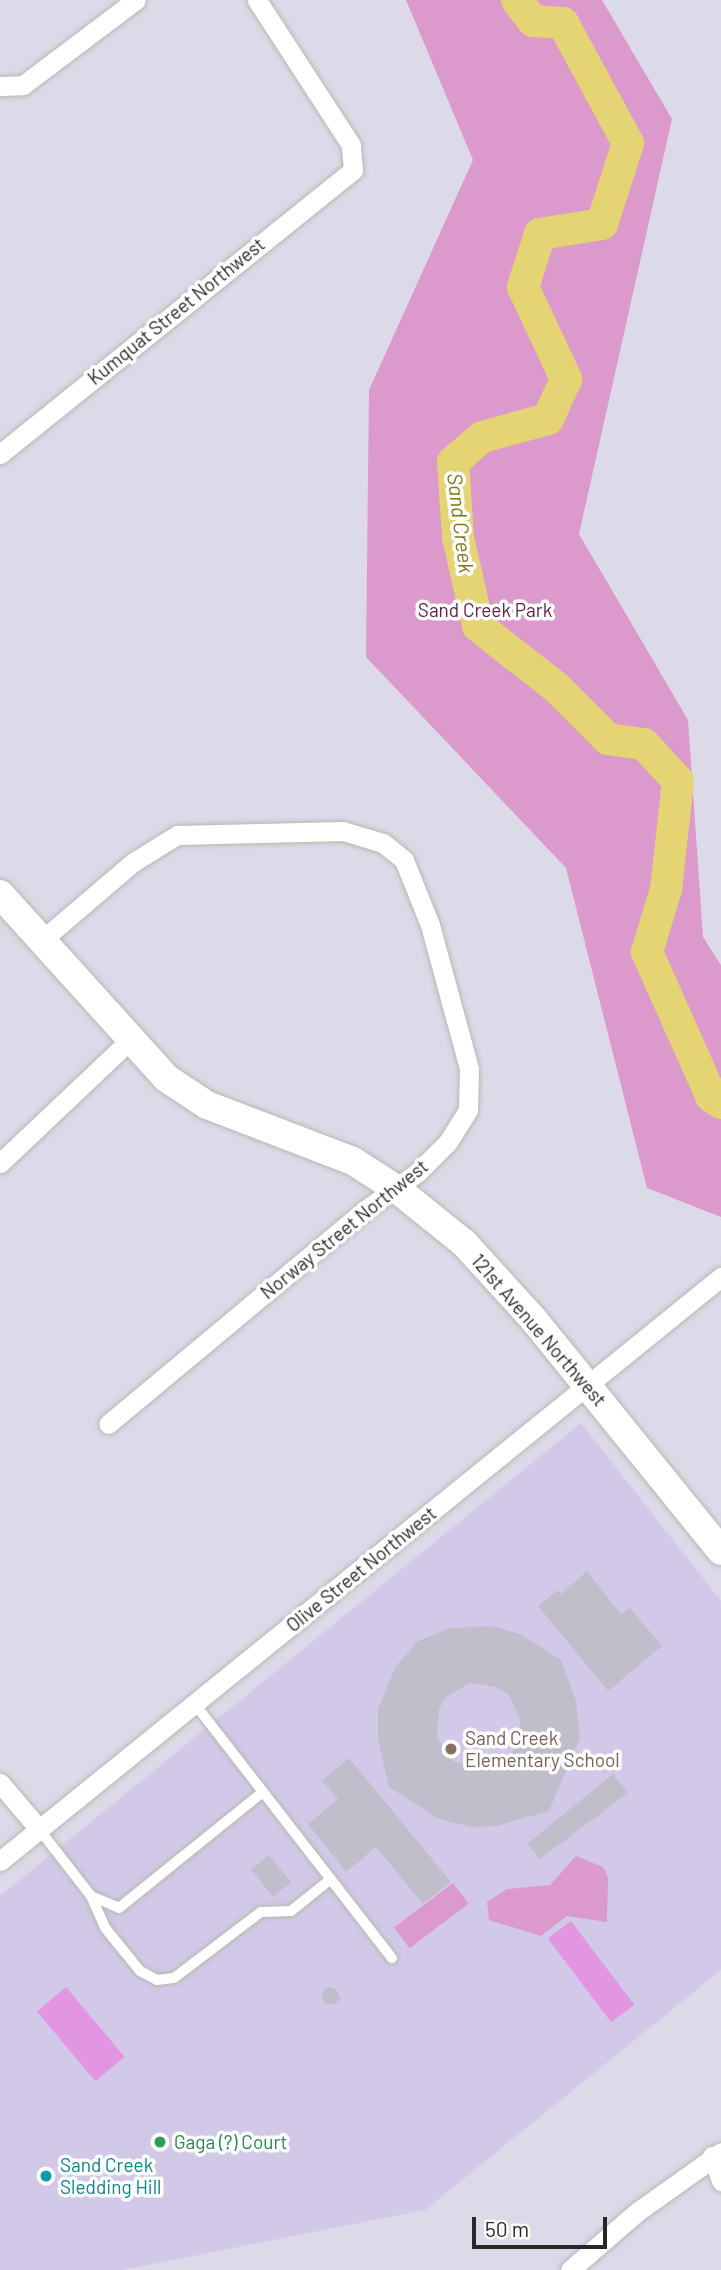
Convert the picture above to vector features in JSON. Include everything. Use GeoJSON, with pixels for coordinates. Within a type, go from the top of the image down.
{"type":"FeatureCollection","features":[{"type":"Feature","properties":{"kind":"street"},"geometry":{"type":"LineString","coordinates":[[0,86],[23,85],[136,0]]}},
{"type":"Feature","properties":{"kind":"street","name":"Kumquat Street Northwest"},"geometry":{"type":"LineString","coordinates":[[0,454],[353,170],[351,145],[257,0]]}},
{"type":"Feature","properties":{"kind":"street","name":"Norway Street Northwest"},"geometry":{"type":"LineString","coordinates":[[42,940],[132,863],[177,835],[343,831],[383,843],[404,860],[430,925],[469,1069],[468,1110],[447,1143],[398,1190],[365,1210],[108,1424]]}},
{"type":"Feature","properties":{"kind":"street","name":"121st Avenue Northwest"},"geometry":{"type":"LineString","coordinates":[[0,894],[129,1041],[166,1078],[207,1105],[352,1161],[398,1190],[464,1243],[587,1383],[721,1551]]}},
{"type":"Feature","properties":{"kind":"street"},"geometry":{"type":"LineString","coordinates":[[0,1163],[129,1041]]}},
{"type":"Feature","properties":{"kind":"street","name":"Olive Street Northwest"},"geometry":{"type":"LineString","coordinates":[[0,1861],[721,1277]]}},
{"type":"Feature","properties":{"kind":"street"},"geometry":{"type":"LineString","coordinates":[[0,1783],[39,1829]]}},
{"type":"Feature","properties":{"kind":"street"},"geometry":{"type":"LineString","coordinates":[[570,2270],[716,2154],[721,2181]]}},
{"type":"Feature","properties":{"kind":"lane"},"geometry":{"type":"LineString","coordinates":[[193,1703],[392,1958]]}},
{"type":"Feature","properties":{"kind":"lane"},"geometry":{"type":"LineString","coordinates":[[91,1896],[119,1908],[263,1792]]}},
{"type":"Feature","properties":{"kind":"lane"},"geometry":{"type":"LineString","coordinates":[[39,1829],[91,1896],[106,1929],[140,1971],[157,1980],[174,1978],[261,1912],[291,1911],[331,1879]]}},
{"type":"Feature","properties":{"kind":"shaded area","name":"Sand Creek Elementary School"},"geometry":{"type":"Polygon","coordinates":[[[581,1423],[721,1601],[721,1970],[425,2210],[122,2270],[0,2270],[0,1896],[581,1423]]]}},
{"type":"Feature","properties":{"kind":"shaded area"},"geometry":{"type":"Polygon","coordinates":[[[571,1921],[634,2005],[611,2022],[548,1938],[571,1921]]]}},
{"type":"Feature","properties":{"kind":"shaded area"},"geometry":{"type":"Polygon","coordinates":[[[66,1987],[124,2057],[95,2081],[37,2011],[66,1987]]]}},
{"type":"Feature","properties":{"kind":"green space","name":"Sand Creek Park"},"geometry":{"type":"Polygon","coordinates":[[[406,0],[602,0],[672,119],[579,534],[688,720],[703,937],[721,965],[721,1217],[647,1188],[566,868],[366,657],[369,390],[473,160],[406,0]]]}},
{"type":"Feature","properties":{"kind":"green space"},"geometry":{"type":"Polygon","coordinates":[[[576,1856],[603,1867],[608,1877],[607,1922],[567,1916],[541,1936],[489,1920],[487,1902],[507,1889],[550,1885],[576,1856]]]}},
{"type":"Feature","properties":{"kind":"green space"},"geometry":{"type":"Polygon","coordinates":[[[453,1883],[469,1904],[410,1948],[394,1928],[453,1883]]]}},
{"type":"Feature","properties":{"kind":"building"},"geometry":{"type":"Polygon","coordinates":[[[587,1571],[621,1614],[630,1608],[662,1646],[608,1691],[538,1606],[558,1590],[561,1594],[587,1571]]]}},
{"type":"Feature","properties":{"kind":"building"},"geometry":{"type":"Polygon","coordinates":[[[491,1626],[520,1634],[561,1660],[576,1701],[580,1738],[549,1811],[497,1826],[472,1827],[439,1819],[389,1787],[378,1740],[378,1709],[396,1666],[418,1641],[451,1628],[491,1626]],[[470,1683],[446,1697],[439,1709],[437,1737],[453,1761],[480,1769],[507,1758],[516,1747],[521,1720],[509,1695],[497,1687],[470,1683]]]}},
{"type":"Feature","properties":{"kind":"building"},"geometry":{"type":"Polygon","coordinates":[[[349,1758],[451,1882],[423,1904],[376,1847],[346,1872],[308,1824],[338,1799],[322,1781],[349,1758]]]}},
{"type":"Feature","properties":{"kind":"building"},"geometry":{"type":"Polygon","coordinates":[[[613,1774],[628,1793],[540,1859],[527,1844],[613,1774]]]}},
{"type":"Feature","properties":{"kind":"building"},"geometry":{"type":"Polygon","coordinates":[[[269,1855],[291,1882],[273,1897],[251,1869],[269,1855]]]}},
{"type":"Feature","properties":{"kind":"building"},"geometry":{"type":"Polygon","coordinates":[[[328,1987],[336,1989],[341,1998],[334,2005],[324,2003],[321,1994],[328,1987]]]}},
{"type":"Feature","properties":{"kind":"waterway","name":"Sand Creek"},"geometry":{"type":"LineString","coordinates":[[517,0],[533,21],[563,23],[628,143],[602,224],[540,234],[523,287],[566,379],[548,419],[482,437],[453,462],[458,537],[478,626],[557,688],[608,739],[644,744],[678,781],[666,889],[647,952],[711,1096],[721,1103]]}},
{"type":"Feature","properties":{"kind":"place","name":"Sand Creek Elementary School"},"geometry":{"type":"Point","coordinates":[451,1749]}},
{"type":"Feature","properties":{"kind":"place","name":"Gaga (?) Court"},"geometry":{"type":"Point","coordinates":[160,2142]}},
{"type":"Feature","properties":{"kind":"place","name":"Sand Creek Sledding Hill"},"geometry":{"type":"Point","coordinates":[46,2176]}}]}
